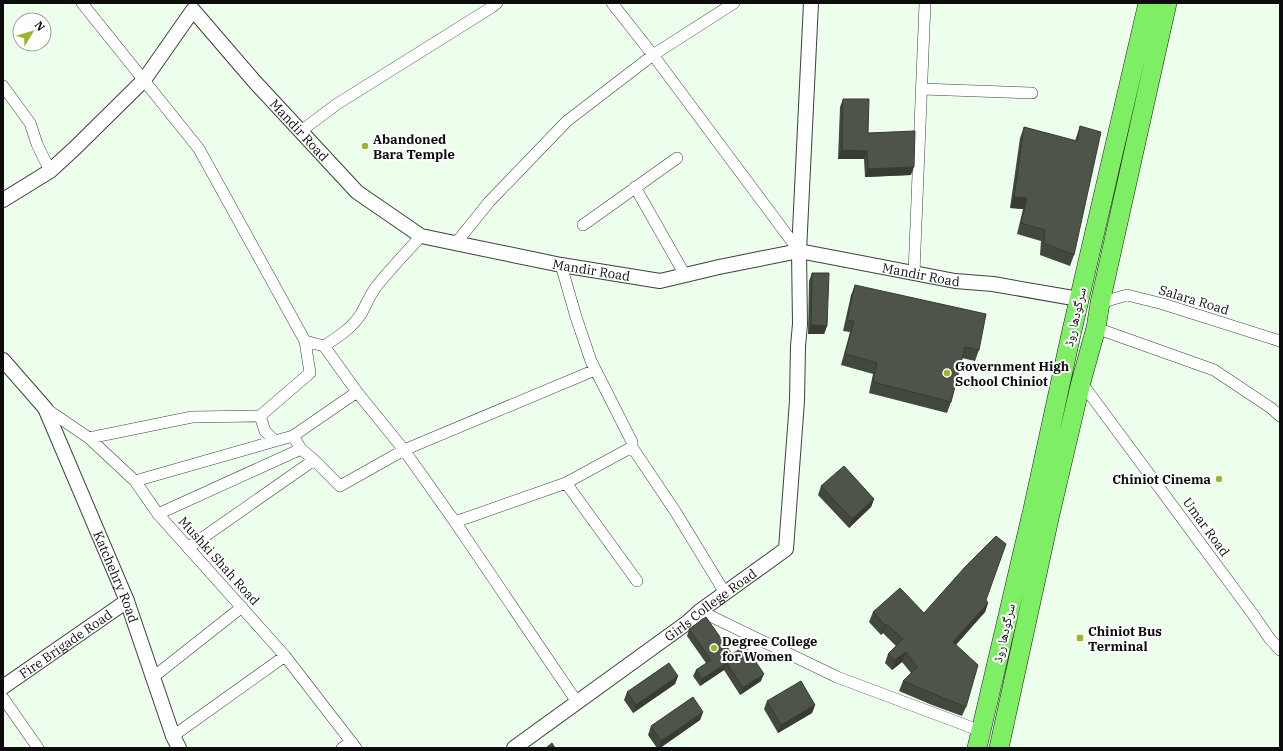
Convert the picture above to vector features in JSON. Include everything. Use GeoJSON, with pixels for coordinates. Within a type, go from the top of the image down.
{"type":"FeatureCollection","features":[{"type":"Feature","properties":{"kind":"highway","name":"سرگودھا روڈ"},"geometry":{"type":"LineString","coordinates":[[979,740],[1001,644],[1096,328],[1145,56],[1148,3]]}},
{"type":"Feature","properties":{"kind":"highway","name":"سرگودھا روڈ"},"geometry":{"type":"LineString","coordinates":[[999,748],[1020,650],[1042,511],[1079,299],[1145,56],[1167,3]]}},
{"type":"Feature","properties":{"kind":"highway"},"geometry":{"type":"LineString","coordinates":[[1001,644],[1020,650]]}},
{"type":"Feature","properties":{"kind":"street"},"geometry":{"type":"LineString","coordinates":[[82,3],[199,149],[305,341],[310,373],[260,416],[192,417],[89,438]]}},
{"type":"Feature","properties":{"kind":"street"},"geometry":{"type":"LineString","coordinates":[[301,131],[337,104],[492,7],[496,3]]}},
{"type":"Feature","properties":{"kind":"street"},"geometry":{"type":"LineString","coordinates":[[456,243],[489,202],[567,121],[653,55],[734,3]]}},
{"type":"Feature","properties":{"kind":"street","name":"Girls College Road"},"geometry":{"type":"LineString","coordinates":[[514,748],[786,549],[797,401],[800,324],[799,251],[811,3]]}},
{"type":"Feature","properties":{"kind":"street"},"geometry":{"type":"LineString","coordinates":[[914,273],[925,3]]}},
{"type":"Feature","properties":{"kind":"street"},"geometry":{"type":"LineString","coordinates":[[616,4],[799,251]]}},
{"type":"Feature","properties":{"kind":"street"},"geometry":{"type":"LineString","coordinates":[[3,200],[50,171],[144,80],[196,7]]}},
{"type":"Feature","properties":{"kind":"street","name":"Mandir Road"},"geometry":{"type":"LineString","coordinates":[[196,7],[254,81],[357,192],[422,236],[561,265],[660,281],[799,251],[955,281],[993,284],[1079,299]]}},
{"type":"Feature","properties":{"kind":"street"},"geometry":{"type":"LineString","coordinates":[[3,86],[30,123],[37,144],[50,171]]}},
{"type":"Feature","properties":{"kind":"street"},"geometry":{"type":"LineString","coordinates":[[922,89],[1032,92]]}},
{"type":"Feature","properties":{"kind":"street"},"geometry":{"type":"LineString","coordinates":[[583,224],[677,158]]}},
{"type":"Feature","properties":{"kind":"street"},"geometry":{"type":"LineString","coordinates":[[635,188],[685,275]]}},
{"type":"Feature","properties":{"kind":"street"},"geometry":{"type":"LineString","coordinates":[[324,346],[340,336],[353,324],[361,314],[376,287],[422,236]]}},
{"type":"Feature","properties":{"kind":"street"},"geometry":{"type":"LineString","coordinates":[[561,265],[576,317],[595,370],[632,442],[632,447],[675,511],[725,594]]}},
{"type":"Feature","properties":{"kind":"street","name":"Salara Road"},"geometry":{"type":"LineString","coordinates":[[1100,303],[1128,295],[1163,304],[1280,341]]}},
{"type":"Feature","properties":{"kind":"street"},"geometry":{"type":"LineString","coordinates":[[1096,328],[1214,370],[1271,408],[1280,416]]}},
{"type":"Feature","properties":{"kind":"street"},"geometry":{"type":"LineString","coordinates":[[305,341],[324,346],[357,392],[404,450],[455,522],[577,702]]}},
{"type":"Feature","properties":{"kind":"street","name":"Katchehry Road"},"geometry":{"type":"LineString","coordinates":[[3,360],[45,408],[127,601],[152,678],[176,742]]}},
{"type":"Feature","properties":{"kind":"street"},"geometry":{"type":"LineString","coordinates":[[293,436],[301,449],[340,486],[404,450],[595,370]]}},
{"type":"Feature","properties":{"kind":"street","name":"Umar Road"},"geometry":{"type":"LineString","coordinates":[[1081,382],[1270,639],[1280,650]]}},
{"type":"Feature","properties":{"kind":"street"},"geometry":{"type":"LineString","coordinates":[[135,481],[293,436],[357,392]]}},
{"type":"Feature","properties":{"kind":"street","name":"Mushki Shah Road"},"geometry":{"type":"LineString","coordinates":[[45,408],[89,438],[135,481],[158,514],[285,656],[354,745]]}},
{"type":"Feature","properties":{"kind":"street"},"geometry":{"type":"LineString","coordinates":[[260,416],[265,431],[274,441]]}},
{"type":"Feature","properties":{"kind":"street"},"geometry":{"type":"LineString","coordinates":[[455,522],[566,483],[632,447]]}},
{"type":"Feature","properties":{"kind":"street"},"geometry":{"type":"LineString","coordinates":[[158,514],[301,449]]}},
{"type":"Feature","properties":{"kind":"street"},"geometry":{"type":"LineString","coordinates":[[188,548],[314,460]]}},
{"type":"Feature","properties":{"kind":"street"},"geometry":{"type":"LineString","coordinates":[[566,483],[637,581]]}},
{"type":"Feature","properties":{"kind":"street","name":"Fire Brigade Road"},"geometry":{"type":"LineString","coordinates":[[3,686],[127,601]]}},
{"type":"Feature","properties":{"kind":"street"},"geometry":{"type":"LineString","coordinates":[[152,678],[242,607]]}},
{"type":"Feature","properties":{"kind":"street"},"geometry":{"type":"LineString","coordinates":[[700,611],[837,677],[979,740]]}},
{"type":"Feature","properties":{"kind":"street"},"geometry":{"type":"LineString","coordinates":[[176,742],[285,656]]}},
{"type":"Feature","properties":{"kind":"street"},"geometry":{"type":"LineString","coordinates":[[3,698],[38,748]]}},
{"type":"Feature","properties":{"kind":"street"},"geometry":{"type":"LineString","coordinates":[[342,748],[354,745]]}},
{"type":"Feature","properties":{"kind":"building"},"geometry":{"type":"Polygon","coordinates":[[[843,99],[869,99],[868,133],[915,131],[914,167],[868,169],[867,151],[842,150],[843,99]]]}},
{"type":"Feature","properties":{"kind":"building"},"geometry":{"type":"Polygon","coordinates":[[[1080,126],[1101,132],[1074,255],[1044,243],[1045,230],[1021,223],[1027,198],[1014,197],[1024,127],[1077,141],[1080,126]]]}},
{"type":"Feature","properties":{"kind":"building"},"geometry":{"type":"Polygon","coordinates":[[[812,273],[829,273],[827,326],[811,325],[812,273]]]}},
{"type":"Feature","properties":{"kind":"building"},"geometry":{"type":"Polygon","coordinates":[[[855,285],[986,314],[979,350],[965,347],[951,402],[873,382],[877,363],[845,354],[854,321],[847,320],[855,285]]]}},
{"type":"Feature","properties":{"kind":"building"},"geometry":{"type":"Polygon","coordinates":[[[844,466],[874,499],[852,519],[821,486],[844,466]]]}},
{"type":"Feature","properties":{"kind":"building"},"geometry":{"type":"Polygon","coordinates":[[[996,536],[1006,544],[986,600],[988,603],[953,642],[978,665],[966,707],[903,681],[917,667],[906,652],[895,660],[888,654],[903,639],[886,624],[885,625],[873,612],[900,588],[924,613],[965,567],[996,536]]]}},
{"type":"Feature","properties":{"kind":"building"},"geometry":{"type":"Polygon","coordinates":[[[706,617],[732,654],[745,646],[764,674],[743,688],[727,663],[702,679],[696,670],[711,660],[689,629],[706,617]]]}},
{"type":"Feature","properties":{"kind":"building"},"geometry":{"type":"Polygon","coordinates":[[[669,663],[678,676],[636,705],[627,692],[669,663]]]}},
{"type":"Feature","properties":{"kind":"building"},"geometry":{"type":"Polygon","coordinates":[[[801,681],[815,705],[781,725],[767,701],[801,681]]]}},
{"type":"Feature","properties":{"kind":"building"},"geometry":{"type":"Polygon","coordinates":[[[693,697],[703,712],[661,741],[651,726],[693,697]]]}},
{"type":"Feature","properties":{"kind":"building"},"geometry":{"type":"Polygon","coordinates":[[[552,743],[555,748],[546,748],[552,743]]]}},
{"type":"Feature","properties":{"kind":"place","name":"Abandoned Bara Temple"},"geometry":{"type":"Point","coordinates":[365,146]}},
{"type":"Feature","properties":{"kind":"place","name":"Government High School Chiniot"},"geometry":{"type":"Point","coordinates":[947,373]}},
{"type":"Feature","properties":{"kind":"place","name":"Chiniot Cinema"},"geometry":{"type":"Point","coordinates":[1219,479]}},
{"type":"Feature","properties":{"kind":"place","name":"Chiniot Bus Terminal"},"geometry":{"type":"Point","coordinates":[1080,638]}},
{"type":"Feature","properties":{"kind":"place","name":"Degree College for Women"},"geometry":{"type":"Point","coordinates":[714,648]}}]}
